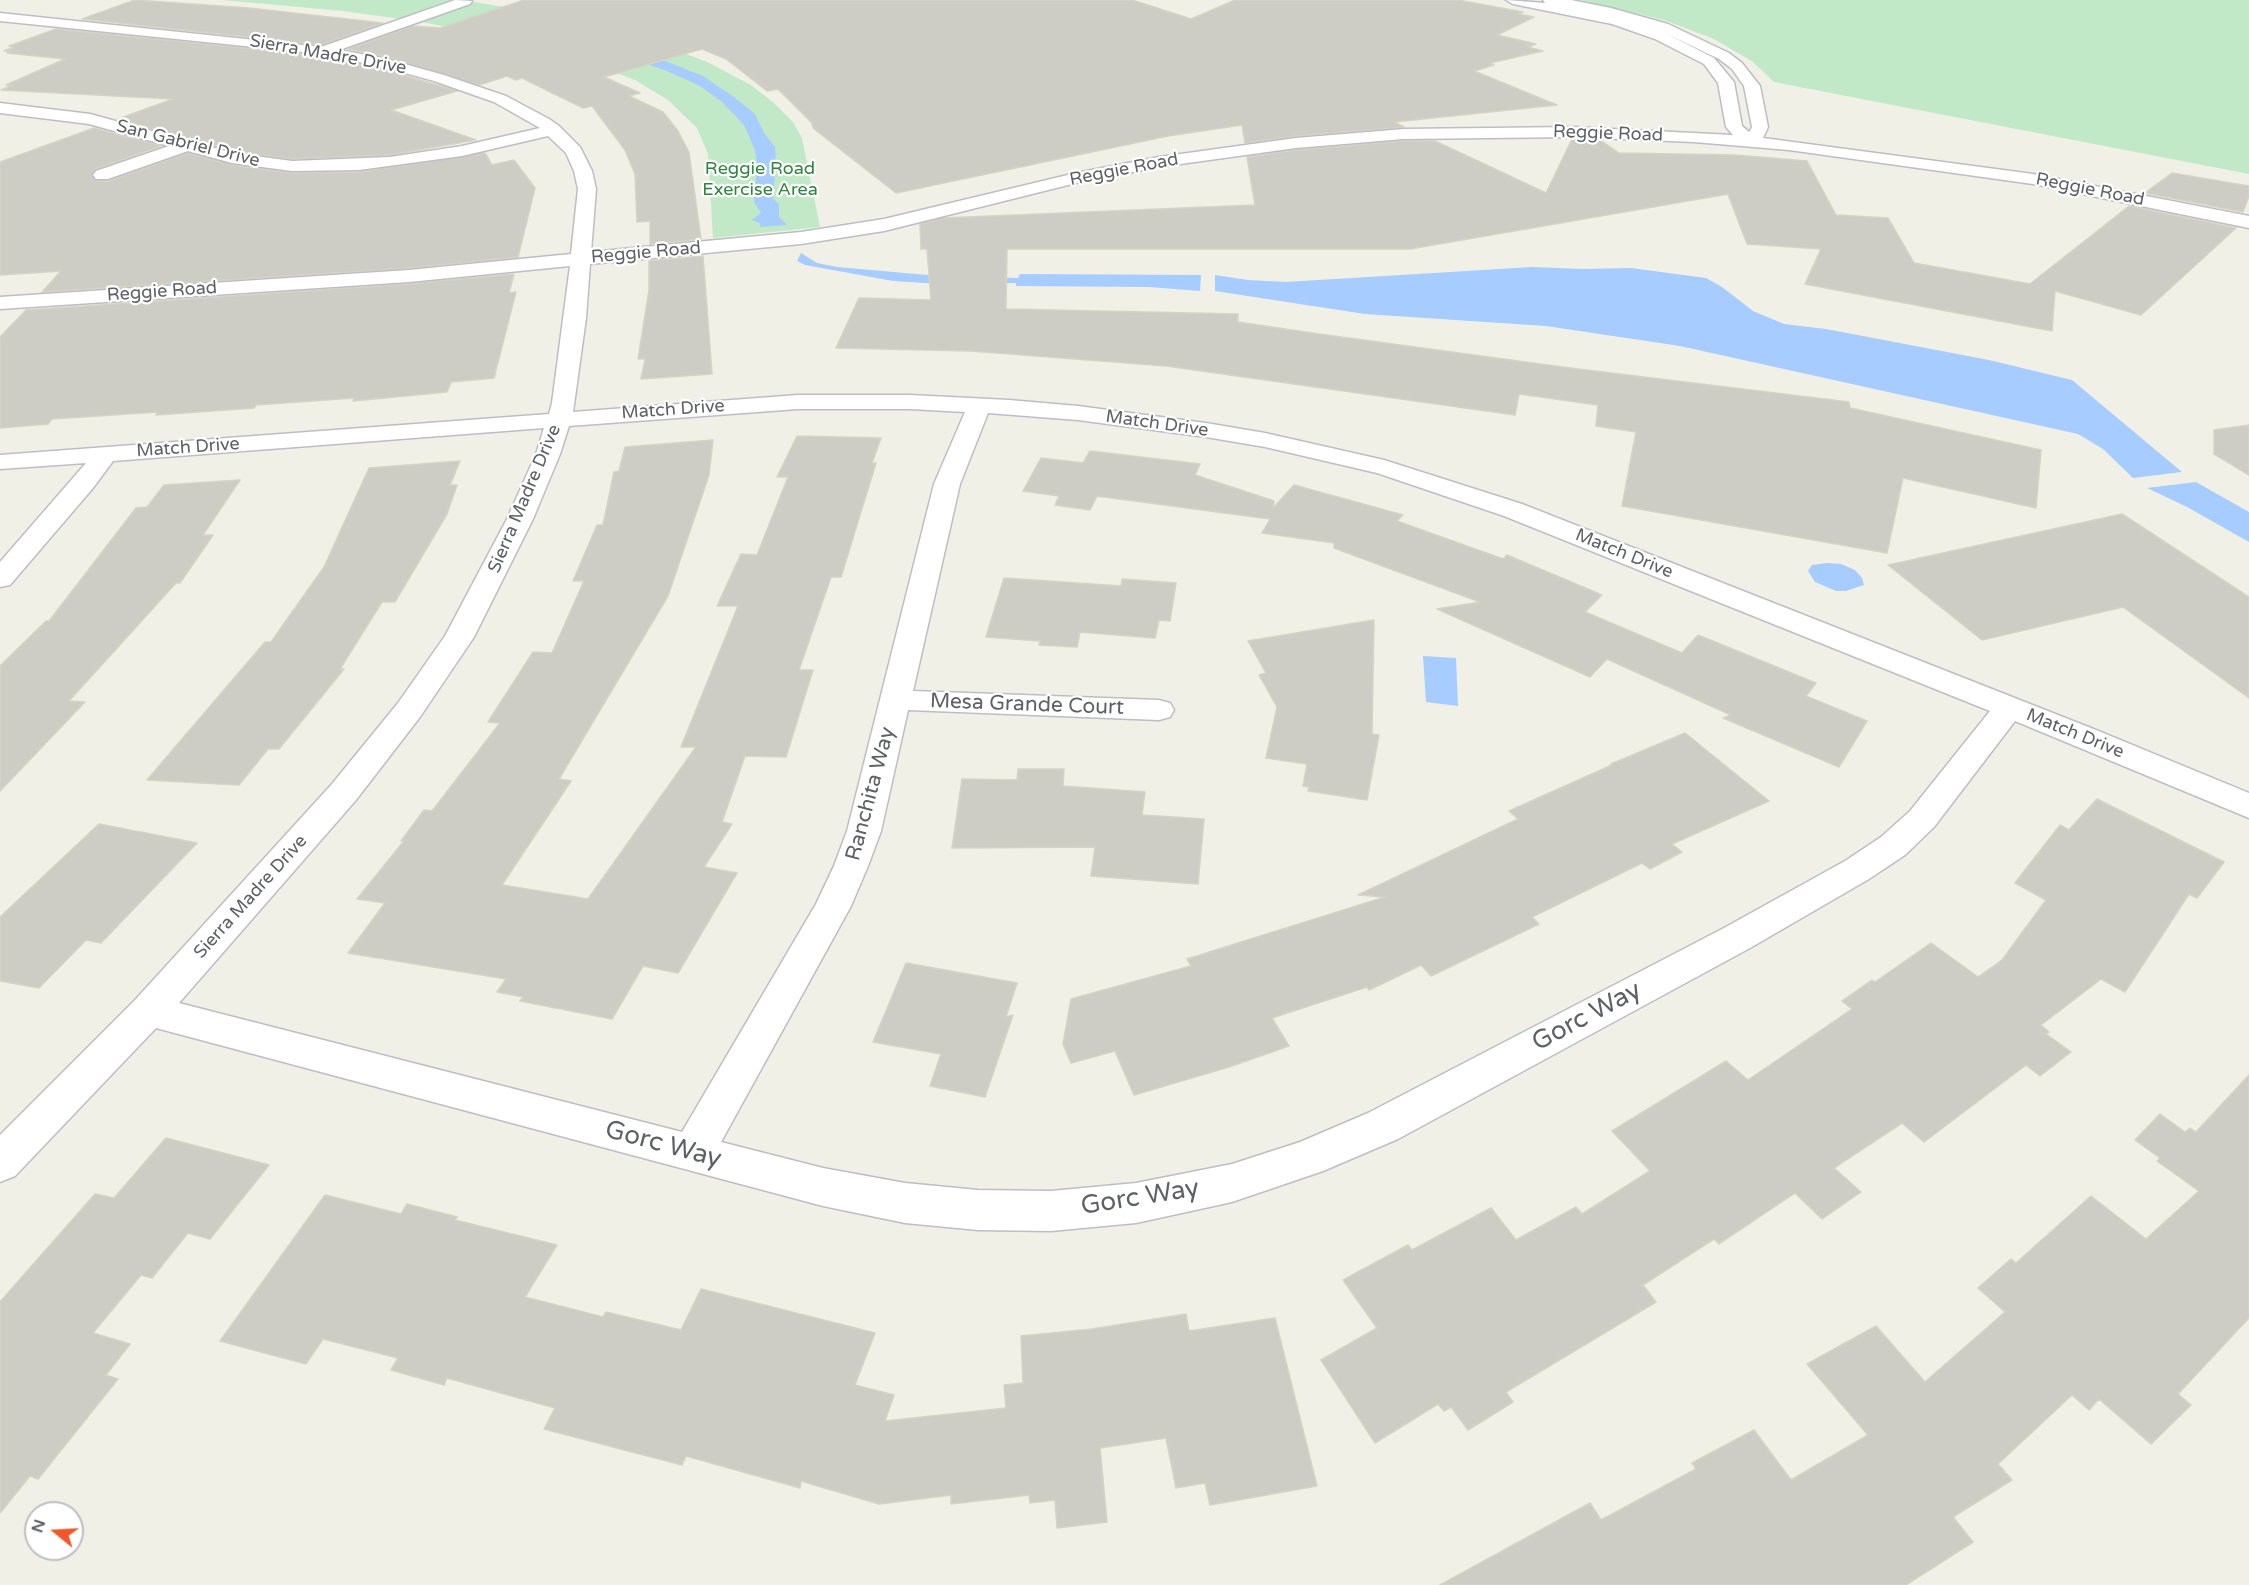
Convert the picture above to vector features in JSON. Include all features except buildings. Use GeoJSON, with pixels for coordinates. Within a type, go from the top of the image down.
{"type":"FeatureCollection","features":[{"type":"Feature","properties":{"kind":"street"},"geometry":{"type":"LineString","coordinates":[[323,51],[465,0]]}},
{"type":"Feature","properties":{"kind":"street"},"geometry":{"type":"LineString","coordinates":[[1513,0],[1615,21],[1660,36],[1696,54],[1709,62],[1726,82],[1734,127],[1748,141],[1758,133],[1760,127],[1756,98],[1746,76],[1724,56],[1663,27],[1611,12],[1550,0]]}},
{"type":"Feature","properties":{"kind":"street","name":"Sierra Madre Drive"},"geometry":{"type":"LineString","coordinates":[[0,17],[215,37],[323,51],[410,69],[471,88],[523,110],[553,130],[574,151],[583,171],[587,189],[570,364],[559,419],[548,454],[520,519],[492,578],[447,656],[409,710],[344,792],[148,1011],[0,1163]]}},
{"type":"Feature","properties":{"kind":"street","name":"San Gabriel Drive"},"geometry":{"type":"LineString","coordinates":[[0,108],[90,120],[262,164],[292,166],[359,165],[428,157],[553,130]]}},
{"type":"Feature","properties":{"kind":"street","name":"Reggie Road"},"geometry":{"type":"LineString","coordinates":[[0,303],[409,276],[759,243],[845,232],[905,220],[1116,170],[1296,143],[1404,134],[1517,132],[1640,134],[1748,141],[1992,172],[2249,222]]}},
{"type":"Feature","properties":{"kind":"street"},"geometry":{"type":"LineString","coordinates":[[102,175],[186,146]]}},
{"type":"Feature","properties":{"kind":"street","name":"Match Drive"},"geometry":{"type":"LineString","coordinates":[[0,462],[798,402],[857,401],[979,406],[1078,413],[1206,430],[1265,440],[1384,467],[1513,510],[2009,707],[2249,806]]}},
{"type":"Feature","properties":{"kind":"street","name":"Ranchita Way"},"geometry":{"type":"LineString","coordinates":[[692,1153],[833,906],[851,866],[864,831],[947,484],[979,406]]}},
{"type":"Feature","properties":{"kind":"street"},"geometry":{"type":"LineString","coordinates":[[0,579],[84,483],[105,454]]}},
{"type":"Feature","properties":{"kind":"street","name":"Mesa Grande Court"},"geometry":{"type":"LineString","coordinates":[[896,700],[1159,710]]}},
{"type":"Feature","properties":{"kind":"street","name":"Gorc Way"},"geometry":{"type":"LineString","coordinates":[[148,1011],[823,1187],[905,1203],[978,1210],[1051,1212],[1136,1203],[1232,1183],[1308,1158],[1383,1126],[1737,938],[1857,870],[1893,846],[1922,819],[1950,786],[2009,707]]}},
{"type":"Feature","properties":{"kind":"green space","name":"Reggie Road Exercise Area"},"geometry":{"type":"Polygon","coordinates":[[[222,0],[462,0],[511,8],[681,52],[707,62],[751,85],[793,122],[802,138],[820,227],[713,238],[708,154],[697,128],[668,100],[635,80],[588,62],[507,39],[422,22],[343,11],[222,0]]]}},
{"type":"Feature","properties":{"kind":"green space"},"geometry":{"type":"Polygon","coordinates":[[[1580,0],[2249,0],[2249,174],[1774,82],[1753,62],[1714,39],[1664,20],[1580,0]]]}},
{"type":"Feature","properties":{"kind":"water"},"geometry":{"type":"Polygon","coordinates":[[[624,56],[653,56],[703,76],[755,114],[764,133],[775,147],[773,199],[779,204],[779,217],[787,225],[760,227],[760,223],[752,220],[761,213],[754,202],[757,165],[755,150],[744,125],[722,102],[700,86],[667,71],[624,56]]]}},
{"type":"Feature","properties":{"kind":"water"},"geometry":{"type":"Polygon","coordinates":[[[801,253],[817,263],[837,267],[939,276],[1018,278],[1020,274],[1201,275],[1200,291],[1149,287],[1016,286],[1016,283],[942,284],[893,281],[805,265],[797,261],[801,253]]]}},
{"type":"Feature","properties":{"kind":"water"},"geometry":{"type":"Polygon","coordinates":[[[1532,267],[1631,268],[1706,278],[1722,287],[1753,311],[1784,324],[1826,329],[1989,360],[2072,380],[2182,472],[2133,478],[2103,449],[2078,434],[1680,346],[1546,326],[1365,314],[1215,291],[1215,275],[1286,282],[1532,267]]]}},
{"type":"Feature","properties":{"kind":"water"},"geometry":{"type":"Polygon","coordinates":[[[2196,482],[2249,512],[2249,542],[2187,507],[2147,488],[2196,482]]]}},
{"type":"Feature","properties":{"kind":"water"},"geometry":{"type":"Polygon","coordinates":[[[1841,564],[1855,570],[1862,578],[1864,585],[1846,591],[1836,591],[1815,582],[1808,571],[1812,565],[1841,564]]]}},
{"type":"Feature","properties":{"kind":"water"},"geometry":{"type":"Polygon","coordinates":[[[1423,656],[1456,658],[1458,706],[1426,702],[1423,656]]]}}]}
